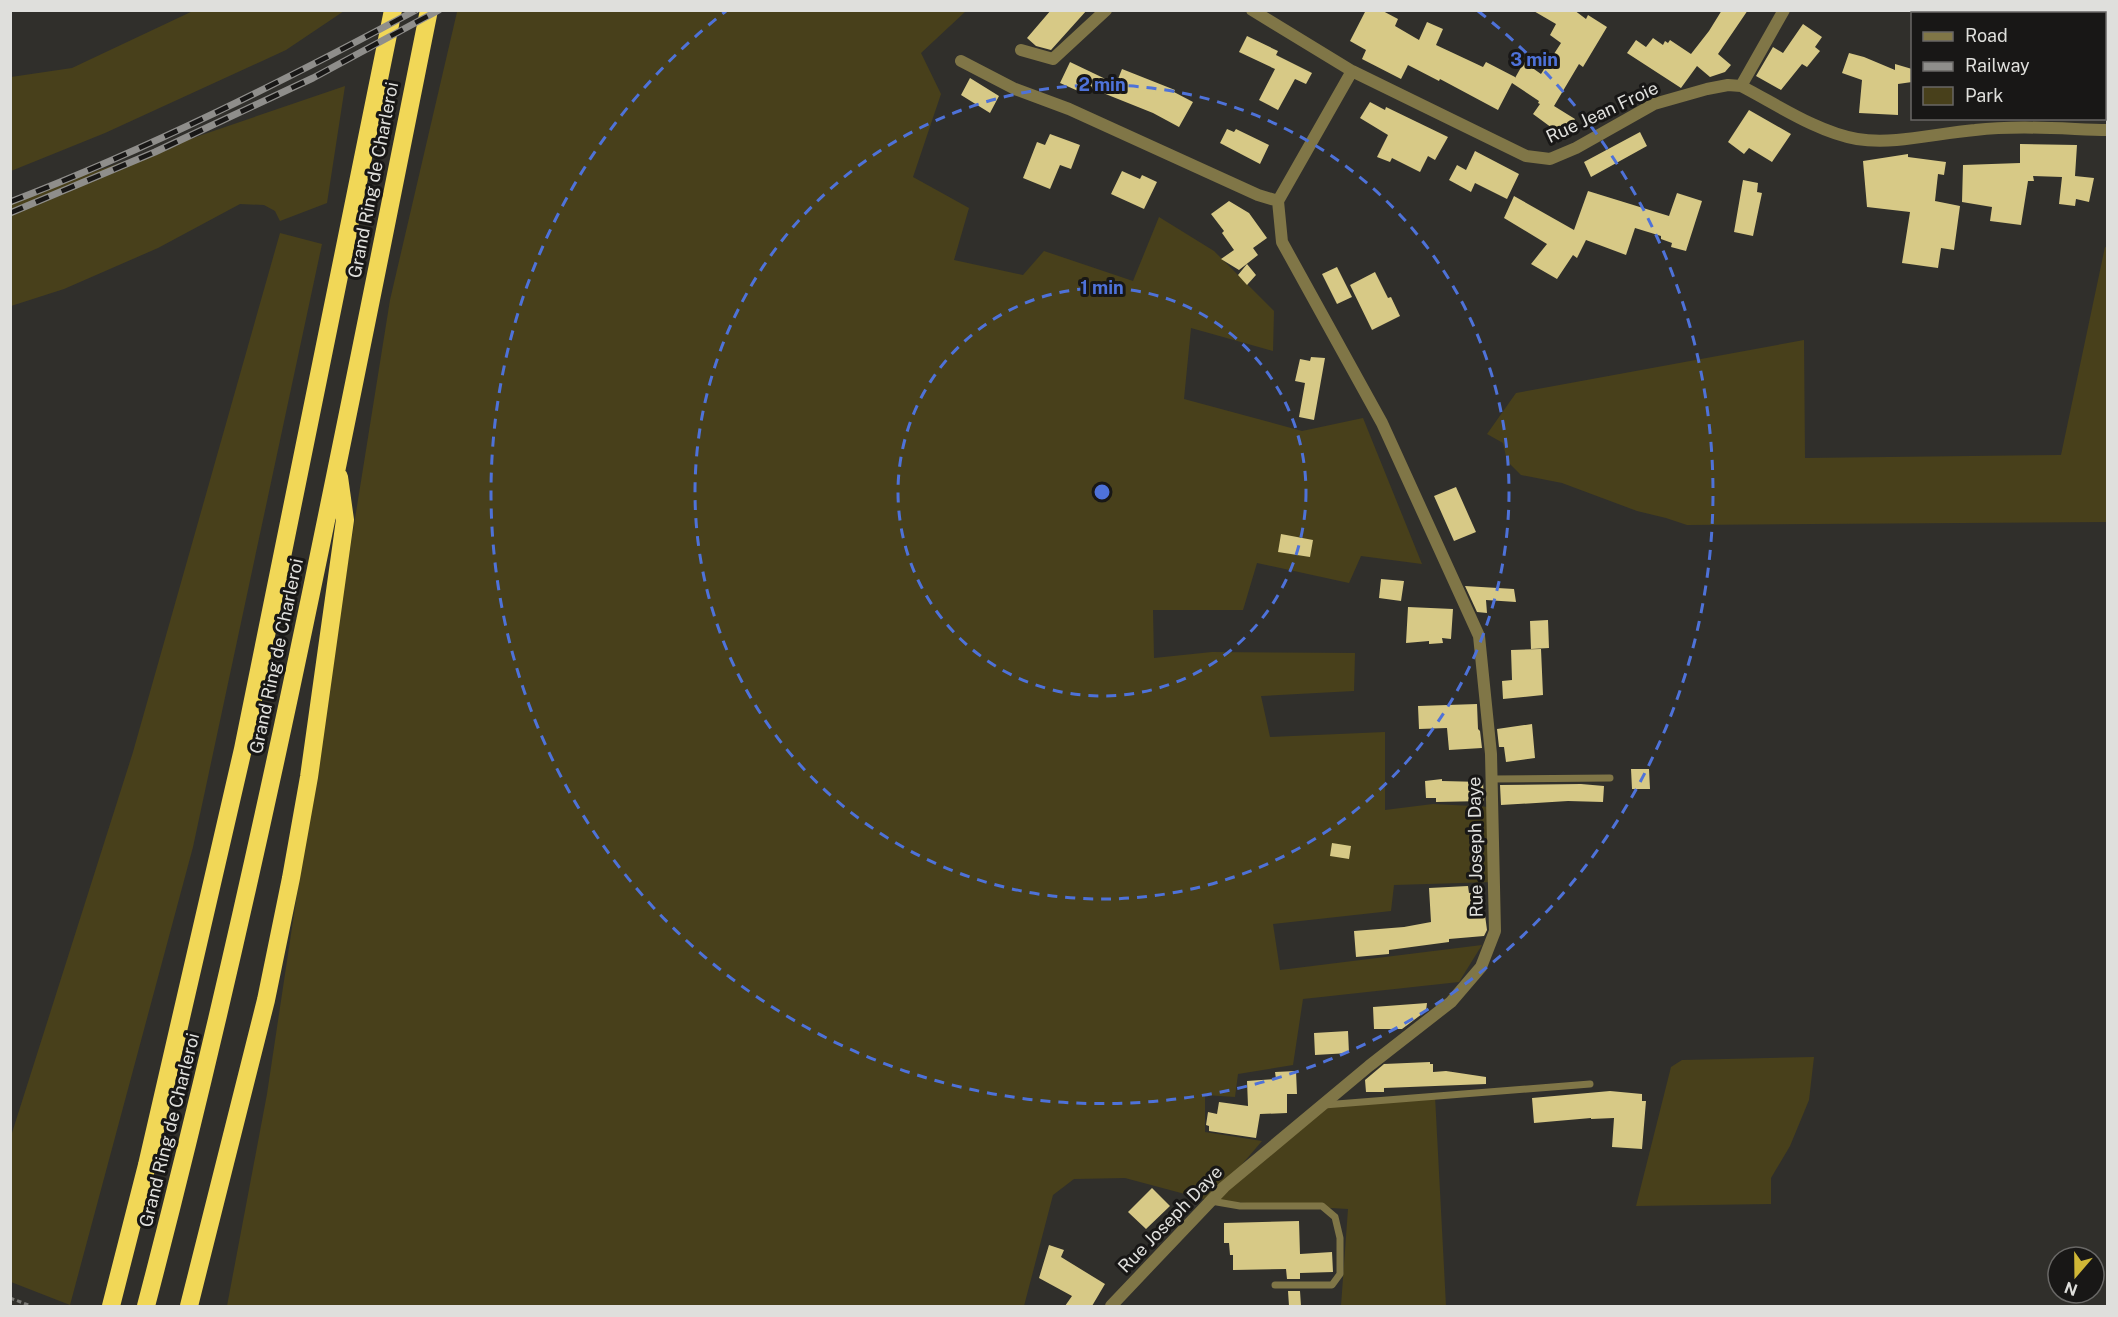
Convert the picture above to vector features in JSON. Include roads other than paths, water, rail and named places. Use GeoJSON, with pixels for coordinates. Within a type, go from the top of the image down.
{"type":"FeatureCollection","features":[{"type":"Feature","properties":{"kind":"highway","name":"Grand Ring de Charleroi"},"geometry":{"type":"LineString","coordinates":[[111,1306],[165,1086],[243,749],[393,10]]}},
{"type":"Feature","properties":{"kind":"highway","name":"Grand Ring de Charleroi"},"geometry":{"type":"LineString","coordinates":[[146,1306],[214,1037],[277,753],[429,10]]}},
{"type":"Feature","properties":{"kind":"highway"},"geometry":{"type":"LineString","coordinates":[[189,1306],[266,1000],[305,800],[345,520],[337,464]]}},
{"type":"Feature","properties":{"kind":"street"},"geometry":{"type":"LineString","coordinates":[[1021,50],[1053,59],[1106,10]]}},
{"type":"Feature","properties":{"kind":"street","name":"Rue Jean Froie"},"geometry":{"type":"LineString","coordinates":[[1252,10],[1352,71],[1526,156],[1550,159],[1576,148],[1654,104],[1707,89],[1728,85],[1741,86]]}},
{"type":"Feature","properties":{"kind":"street"},"geometry":{"type":"LineString","coordinates":[[1784,10],[1741,86],[1838,134],[1858,139],[1901,139],[2023,123],[2108,130]]}},
{"type":"Feature","properties":{"kind":"street"},"geometry":{"type":"LineString","coordinates":[[961,61],[1015,89],[1069,109],[1258,195],[1278,201],[1352,71]]}},
{"type":"Feature","properties":{"kind":"street","name":"Rue Joseph Daye"},"geometry":{"type":"LineString","coordinates":[[1111,1306],[1224,1187],[1451,1002],[1480,967],[1495,931],[1491,754],[1479,636],[1382,423],[1282,242],[1278,201]]}},
{"type":"Feature","properties":{"kind":"lane"},"geometry":{"type":"LineString","coordinates":[[1491,779],[1610,778]]}},
{"type":"Feature","properties":{"kind":"lane"},"geometry":{"type":"LineString","coordinates":[[1324,1106],[1590,1084]]}},
{"type":"Feature","properties":{"kind":"lane"},"geometry":{"type":"LineString","coordinates":[[1211,1201],[1240,1206],[1322,1206],[1335,1217],[1340,1238],[1340,1274],[1332,1286],[1275,1285]]}},
{"type":"Feature","properties":{"kind":"railway"},"geometry":{"type":"LineString","coordinates":[[10,202],[114,159],[216,112],[416,10]]}},
{"type":"Feature","properties":{"kind":"railway"},"geometry":{"type":"LineString","coordinates":[[10,213],[155,152],[313,78],[439,10]]}}]}
